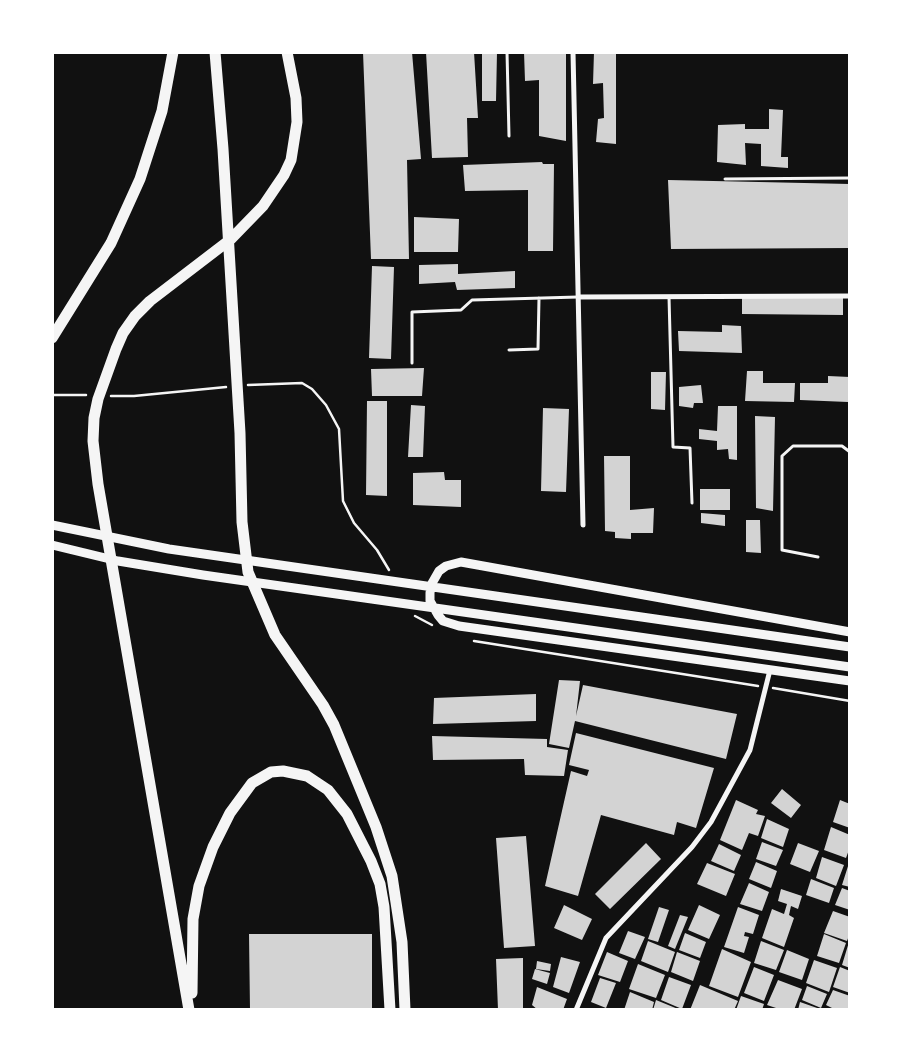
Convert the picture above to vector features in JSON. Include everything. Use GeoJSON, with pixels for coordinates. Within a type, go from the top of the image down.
{"type":"FeatureCollection","features":[{"type":"Feature","properties":{"kind":"highway"},"geometry":{"type":"LineString","coordinates":[[52,338],[111,244],[140,179],[162,110],[173,52]]}},
{"type":"Feature","properties":{"kind":"highway"},"geometry":{"type":"LineString","coordinates":[[215,52],[223,149],[240,433],[242,522],[248,572],[275,635],[323,705],[334,725],[376,827],[394,884],[402,942],[405,1010]]}},
{"type":"Feature","properties":{"kind":"highway"},"geometry":{"type":"LineString","coordinates":[[191,1010],[97,477],[94,441],[96,410],[123,333],[135,316],[160,293],[231,239],[263,206],[284,176],[291,160],[297,122],[296,98],[287,52]]}},
{"type":"Feature","properties":{"kind":"highway"},"geometry":{"type":"LineString","coordinates":[[191,1010],[193,919],[199,886],[213,847],[230,813],[252,783],[271,772],[284,770],[307,776],[328,790],[347,814],[371,861],[380,884],[384,907],[390,1010]]}},
{"type":"Feature","properties":{"kind":"main road"},"geometry":{"type":"LineString","coordinates":[[52,525],[169,549],[850,647]]}},
{"type":"Feature","properties":{"kind":"main road"},"geometry":{"type":"LineString","coordinates":[[52,545],[118,561],[203,575],[850,667]]}},
{"type":"Feature","properties":{"kind":"main road"},"geometry":{"type":"LineString","coordinates":[[850,632],[461,562],[446,566],[439,571],[431,585],[430,601],[433,608],[438,615],[451,624],[850,681]]}},
{"type":"Feature","properties":{"kind":"street"},"geometry":{"type":"LineString","coordinates":[[573,52],[583,525]]}},
{"type":"Feature","properties":{"kind":"street"},"geometry":{"type":"LineString","coordinates":[[578,297],[850,296]]}},
{"type":"Feature","properties":{"kind":"street"},"geometry":{"type":"LineString","coordinates":[[576,1010],[606,938],[692,847],[711,822],[750,750],[770,670]]}},
{"type":"Feature","properties":{"kind":"lane"},"geometry":{"type":"LineString","coordinates":[[507,52],[509,136]]}},
{"type":"Feature","properties":{"kind":"lane"},"geometry":{"type":"LineString","coordinates":[[725,179],[850,178]]}},
{"type":"Feature","properties":{"kind":"lane"},"geometry":{"type":"LineString","coordinates":[[669,296],[673,447],[690,448],[692,503]]}},
{"type":"Feature","properties":{"kind":"lane"},"geometry":{"type":"LineString","coordinates":[[412,363],[412,312],[461,310],[472,300],[578,297]]}},
{"type":"Feature","properties":{"kind":"lane"},"geometry":{"type":"LineString","coordinates":[[509,350],[538,349],[539,298]]}},
{"type":"Feature","properties":{"kind":"lane"},"geometry":{"type":"LineString","coordinates":[[818,557],[782,550],[782,456],[794,446],[842,446],[850,452]]}},
{"type":"Feature","properties":{"kind":"path"},"geometry":{"type":"LineString","coordinates":[[240,386],[278,382],[302,383],[312,389],[326,405],[339,429],[343,501],[354,523],[377,550],[391,575]]}},
{"type":"Feature","properties":{"kind":"path"},"geometry":{"type":"LineString","coordinates":[[107,396],[134,396],[230,387]]}},
{"type":"Feature","properties":{"kind":"path"},"geometry":{"type":"LineString","coordinates":[[52,395],[89,395]]}},
{"type":"Feature","properties":{"kind":"path"},"geometry":{"type":"LineString","coordinates":[[410,609],[415,617],[439,628]]}},
{"type":"Feature","properties":{"kind":"path"},"geometry":{"type":"LineString","coordinates":[[472,640],[850,701]]}},
{"type":"Feature","properties":{"kind":"building"},"geometry":{"type":"Polygon","coordinates":[[[363,52],[412,52],[421,159],[407,160],[409,259],[371,259],[363,52]]]}},
{"type":"Feature","properties":{"kind":"building"},"geometry":{"type":"Polygon","coordinates":[[[426,52],[474,52],[478,118],[467,118],[468,157],[432,158],[426,52]]]}},
{"type":"Feature","properties":{"kind":"building"},"geometry":{"type":"Polygon","coordinates":[[[482,52],[497,52],[496,101],[482,101],[482,52]]]}},
{"type":"Feature","properties":{"kind":"building"},"geometry":{"type":"Polygon","coordinates":[[[524,52],[566,52],[566,141],[539,136],[539,80],[525,81],[524,52]]]}},
{"type":"Feature","properties":{"kind":"building"},"geometry":{"type":"Polygon","coordinates":[[[594,52],[616,52],[616,144],[596,142],[598,119],[604,118],[603,83],[593,84],[594,52]]]}},
{"type":"Feature","properties":{"kind":"building"},"geometry":{"type":"Polygon","coordinates":[[[769,109],[783,110],[781,157],[788,157],[788,168],[761,166],[761,144],[745,143],[746,165],[717,162],[718,125],[745,124],[745,129],[769,129],[769,109]]]}},
{"type":"Feature","properties":{"kind":"building"},"geometry":{"type":"Polygon","coordinates":[[[542,162],[543,164],[554,164],[553,251],[528,251],[528,190],[465,191],[463,165],[542,162]]]}},
{"type":"Feature","properties":{"kind":"building"},"geometry":{"type":"Polygon","coordinates":[[[668,180],[850,184],[850,248],[671,249],[668,180]]]}},
{"type":"Feature","properties":{"kind":"building"},"geometry":{"type":"Polygon","coordinates":[[[414,217],[459,219],[458,252],[414,252],[414,217]]]}},
{"type":"Feature","properties":{"kind":"building"},"geometry":{"type":"Polygon","coordinates":[[[458,264],[458,274],[515,271],[515,288],[457,290],[455,282],[419,284],[419,265],[458,264]]]}},
{"type":"Feature","properties":{"kind":"building"},"geometry":{"type":"Polygon","coordinates":[[[372,266],[394,267],[391,359],[369,358],[372,266]]]}},
{"type":"Feature","properties":{"kind":"building"},"geometry":{"type":"Polygon","coordinates":[[[742,296],[843,296],[843,315],[742,314],[742,296]]]}},
{"type":"Feature","properties":{"kind":"building"},"geometry":{"type":"Polygon","coordinates":[[[722,325],[741,326],[742,353],[679,351],[678,331],[722,332],[722,325]]]}},
{"type":"Feature","properties":{"kind":"building"},"geometry":{"type":"Polygon","coordinates":[[[424,368],[422,396],[372,396],[371,369],[424,368]]]}},
{"type":"Feature","properties":{"kind":"building"},"geometry":{"type":"Polygon","coordinates":[[[747,371],[763,371],[763,383],[795,383],[794,402],[745,401],[747,371]]]}},
{"type":"Feature","properties":{"kind":"building"},"geometry":{"type":"Polygon","coordinates":[[[651,372],[666,372],[665,410],[651,409],[651,372]]]}},
{"type":"Feature","properties":{"kind":"building"},"geometry":{"type":"Polygon","coordinates":[[[828,376],[850,377],[848,402],[800,400],[800,383],[828,383],[828,376]]]}},
{"type":"Feature","properties":{"kind":"building"},"geometry":{"type":"Polygon","coordinates":[[[701,385],[703,403],[694,403],[693,408],[679,406],[679,387],[701,385]]]}},
{"type":"Feature","properties":{"kind":"building"},"geometry":{"type":"Polygon","coordinates":[[[367,401],[387,401],[387,496],[366,495],[367,401]]]}},
{"type":"Feature","properties":{"kind":"building"},"geometry":{"type":"Polygon","coordinates":[[[411,405],[425,406],[423,457],[408,457],[411,405]]]}},
{"type":"Feature","properties":{"kind":"building"},"geometry":{"type":"Polygon","coordinates":[[[718,406],[737,406],[737,460],[729,459],[728,449],[717,450],[717,441],[699,439],[699,429],[717,431],[718,406]]]}},
{"type":"Feature","properties":{"kind":"building"},"geometry":{"type":"Polygon","coordinates":[[[543,408],[569,409],[566,492],[541,491],[543,408]]]}},
{"type":"Feature","properties":{"kind":"building"},"geometry":{"type":"Polygon","coordinates":[[[755,416],[775,417],[773,511],[756,508],[755,416]]]}},
{"type":"Feature","properties":{"kind":"building"},"geometry":{"type":"Polygon","coordinates":[[[604,456],[630,456],[630,510],[654,508],[653,533],[631,533],[631,539],[615,538],[615,532],[605,531],[604,456]]]}},
{"type":"Feature","properties":{"kind":"building"},"geometry":{"type":"Polygon","coordinates":[[[444,472],[445,480],[461,480],[461,507],[413,505],[413,473],[444,472]]]}},
{"type":"Feature","properties":{"kind":"building"},"geometry":{"type":"Polygon","coordinates":[[[700,489],[730,489],[730,510],[700,510],[700,489]]]}},
{"type":"Feature","properties":{"kind":"building"},"geometry":{"type":"Polygon","coordinates":[[[701,513],[725,515],[725,526],[701,523],[701,513]]]}},
{"type":"Feature","properties":{"kind":"building"},"geometry":{"type":"Polygon","coordinates":[[[746,520],[760,520],[761,553],[746,552],[746,520]]]}},
{"type":"Feature","properties":{"kind":"building"},"geometry":{"type":"Polygon","coordinates":[[[559,680],[580,681],[576,716],[583,685],[737,714],[726,759],[575,721],[569,748],[549,744],[559,680]]]}},
{"type":"Feature","properties":{"kind":"building"},"geometry":{"type":"Polygon","coordinates":[[[536,694],[536,721],[433,724],[434,698],[536,694]]]}},
{"type":"Feature","properties":{"kind":"building"},"geometry":{"type":"Polygon","coordinates":[[[576,733],[714,768],[696,828],[677,822],[674,835],[601,815],[578,896],[545,886],[571,771],[587,776],[589,770],[569,765],[576,733]]]}},
{"type":"Feature","properties":{"kind":"building"},"geometry":{"type":"Polygon","coordinates":[[[432,736],[547,739],[547,747],[568,750],[564,776],[525,775],[524,759],[433,760],[432,736]]]}},
{"type":"Feature","properties":{"kind":"building"},"geometry":{"type":"Polygon","coordinates":[[[782,789],[801,805],[791,818],[771,803],[782,789]]]}},
{"type":"Feature","properties":{"kind":"building"},"geometry":{"type":"Polygon","coordinates":[[[736,800],[758,810],[756,814],[765,816],[758,836],[749,833],[742,850],[720,840],[736,800]]]}},
{"type":"Feature","properties":{"kind":"building"},"geometry":{"type":"Polygon","coordinates":[[[840,800],[850,804],[850,828],[833,822],[840,800]]]}},
{"type":"Feature","properties":{"kind":"building"},"geometry":{"type":"Polygon","coordinates":[[[767,819],[789,829],[783,847],[761,838],[767,819]]]}},
{"type":"Feature","properties":{"kind":"building"},"geometry":{"type":"Polygon","coordinates":[[[831,827],[850,835],[850,847],[846,858],[824,850],[831,827]]]}},
{"type":"Feature","properties":{"kind":"building"},"geometry":{"type":"Polygon","coordinates":[[[526,836],[535,946],[504,948],[496,838],[526,836]]]}},
{"type":"Feature","properties":{"kind":"building"},"geometry":{"type":"Polygon","coordinates":[[[762,842],[783,850],[776,866],[756,859],[762,842]]]}},
{"type":"Feature","properties":{"kind":"building"},"geometry":{"type":"Polygon","coordinates":[[[646,843],[661,859],[610,909],[595,894],[646,843]]]}},
{"type":"Feature","properties":{"kind":"building"},"geometry":{"type":"Polygon","coordinates":[[[798,843],[819,851],[810,872],[790,864],[798,843]]]}},
{"type":"Feature","properties":{"kind":"building"},"geometry":{"type":"Polygon","coordinates":[[[719,844],[741,855],[734,871],[711,861],[719,844]]]}},
{"type":"Feature","properties":{"kind":"building"},"geometry":{"type":"Polygon","coordinates":[[[822,857],[844,865],[836,886],[816,878],[822,857]]]}},
{"type":"Feature","properties":{"kind":"building"},"geometry":{"type":"Polygon","coordinates":[[[756,862],[777,871],[771,888],[749,879],[756,862]]]}},
{"type":"Feature","properties":{"kind":"building"},"geometry":{"type":"Polygon","coordinates":[[[707,863],[735,874],[726,896],[697,884],[707,863]]]}},
{"type":"Feature","properties":{"kind":"building"},"geometry":{"type":"Polygon","coordinates":[[[850,863],[850,887],[842,885],[850,863]]]}},
{"type":"Feature","properties":{"kind":"building"},"geometry":{"type":"Polygon","coordinates":[[[811,879],[834,888],[829,903],[806,895],[811,879]]]}},
{"type":"Feature","properties":{"kind":"building"},"geometry":{"type":"Polygon","coordinates":[[[749,883],[769,892],[762,911],[740,904],[749,883]]]}},
{"type":"Feature","properties":{"kind":"building"},"geometry":{"type":"Polygon","coordinates":[[[842,888],[850,891],[850,910],[835,905],[842,888]]]}},
{"type":"Feature","properties":{"kind":"building"},"geometry":{"type":"Polygon","coordinates":[[[781,889],[802,896],[798,909],[791,906],[789,915],[794,918],[784,947],[762,938],[772,909],[784,914],[787,904],[778,901],[781,889]]]}},
{"type":"Feature","properties":{"kind":"building"},"geometry":{"type":"Polygon","coordinates":[[[564,905],[592,919],[582,940],[554,928],[564,905]]]}},
{"type":"Feature","properties":{"kind":"building"},"geometry":{"type":"Polygon","coordinates":[[[699,905],[720,915],[709,939],[688,930],[699,905]]]}},
{"type":"Feature","properties":{"kind":"building"},"geometry":{"type":"Polygon","coordinates":[[[659,907],[669,910],[658,942],[648,939],[659,907]]]}},
{"type":"Feature","properties":{"kind":"building"},"geometry":{"type":"Polygon","coordinates":[[[738,907],[759,915],[753,934],[745,932],[744,936],[749,937],[744,953],[724,947],[738,907]]]}},
{"type":"Feature","properties":{"kind":"building"},"geometry":{"type":"Polygon","coordinates":[[[833,911],[850,917],[850,933],[847,941],[824,933],[833,911]]]}},
{"type":"Feature","properties":{"kind":"building"},"geometry":{"type":"Polygon","coordinates":[[[680,915],[688,917],[675,949],[668,946],[680,915]]]}},
{"type":"Feature","properties":{"kind":"building"},"geometry":{"type":"Polygon","coordinates":[[[628,931],[645,937],[635,959],[619,953],[628,931]]]}},
{"type":"Feature","properties":{"kind":"building"},"geometry":{"type":"Polygon","coordinates":[[[685,933],[706,942],[700,958],[679,950],[685,933]]]}},
{"type":"Feature","properties":{"kind":"building"},"geometry":{"type":"Polygon","coordinates":[[[249,934],[372,934],[372,1010],[250,1010],[249,934]]]}},
{"type":"Feature","properties":{"kind":"building"},"geometry":{"type":"Polygon","coordinates":[[[824,934],[846,943],[839,963],[817,956],[824,934]]]}},
{"type":"Feature","properties":{"kind":"building"},"geometry":{"type":"Polygon","coordinates":[[[648,941],[675,952],[668,972],[641,961],[648,941]]]}},
{"type":"Feature","properties":{"kind":"building"},"geometry":{"type":"Polygon","coordinates":[[[761,941],[784,950],[776,970],[754,963],[761,941]]]}},
{"type":"Feature","properties":{"kind":"building"},"geometry":{"type":"Polygon","coordinates":[[[850,942],[850,968],[842,965],[850,942]]]}},
{"type":"Feature","properties":{"kind":"building"},"geometry":{"type":"Polygon","coordinates":[[[722,949],[751,962],[738,997],[709,986],[722,949]]]}},
{"type":"Feature","properties":{"kind":"building"},"geometry":{"type":"Polygon","coordinates":[[[787,950],[809,959],[802,980],[779,972],[787,950]]]}},
{"type":"Feature","properties":{"kind":"building"},"geometry":{"type":"Polygon","coordinates":[[[607,952],[628,961],[620,982],[598,975],[607,952]]]}},
{"type":"Feature","properties":{"kind":"building"},"geometry":{"type":"Polygon","coordinates":[[[677,952],[700,961],[693,981],[671,972],[677,952]]]}},
{"type":"Feature","properties":{"kind":"building"},"geometry":{"type":"Polygon","coordinates":[[[561,957],[580,962],[569,993],[553,987],[561,957]]]}},
{"type":"Feature","properties":{"kind":"building"},"geometry":{"type":"Polygon","coordinates":[[[523,958],[523,1010],[498,1010],[496,959],[523,958]]]}},
{"type":"Feature","properties":{"kind":"building"},"geometry":{"type":"Polygon","coordinates":[[[814,960],[837,968],[829,992],[806,983],[814,960]]]}},
{"type":"Feature","properties":{"kind":"building"},"geometry":{"type":"Polygon","coordinates":[[[537,961],[551,964],[550,971],[536,969],[537,961]]]}},
{"type":"Feature","properties":{"kind":"building"},"geometry":{"type":"Polygon","coordinates":[[[638,964],[665,975],[656,998],[629,989],[638,964]]]}},
{"type":"Feature","properties":{"kind":"building"},"geometry":{"type":"Polygon","coordinates":[[[754,967],[774,975],[764,1001],[744,993],[754,967]]]}},
{"type":"Feature","properties":{"kind":"building"},"geometry":{"type":"Polygon","coordinates":[[[840,967],[850,971],[850,993],[833,987],[840,967]]]}},
{"type":"Feature","properties":{"kind":"building"},"geometry":{"type":"Polygon","coordinates":[[[535,969],[550,973],[547,984],[532,979],[535,969]]]}},
{"type":"Feature","properties":{"kind":"building"},"geometry":{"type":"Polygon","coordinates":[[[669,977],[691,985],[682,1009],[661,1000],[669,977]]]}},
{"type":"Feature","properties":{"kind":"building"},"geometry":{"type":"Polygon","coordinates":[[[600,978],[616,983],[606,1008],[591,1002],[600,978]]]}},
{"type":"Feature","properties":{"kind":"building"},"geometry":{"type":"Polygon","coordinates":[[[778,980],[802,989],[794,1010],[782,1010],[767,1005],[778,980]]]}},
{"type":"Feature","properties":{"kind":"building"},"geometry":{"type":"Polygon","coordinates":[[[700,985],[738,1001],[734,1010],[690,1010],[700,985]]]}},
{"type":"Feature","properties":{"kind":"building"},"geometry":{"type":"Polygon","coordinates":[[[807,986],[827,994],[821,1008],[802,1000],[807,986]]]}},
{"type":"Feature","properties":{"kind":"building"},"geometry":{"type":"Polygon","coordinates":[[[537,987],[567,999],[563,1010],[538,1010],[532,1005],[537,987]]]}},
{"type":"Feature","properties":{"kind":"building"},"geometry":{"type":"Polygon","coordinates":[[[833,990],[850,996],[849,1010],[836,1010],[826,1005],[833,990]]]}},
{"type":"Feature","properties":{"kind":"building"},"geometry":{"type":"Polygon","coordinates":[[[630,992],[654,1002],[652,1010],[624,1010],[630,992]]]}},
{"type":"Feature","properties":{"kind":"building"},"geometry":{"type":"Polygon","coordinates":[[[741,996],[764,1004],[762,1010],[736,1010],[741,996]]]}},
{"type":"Feature","properties":{"kind":"building"},"geometry":{"type":"Polygon","coordinates":[[[656,1000],[678,1009],[678,1010],[653,1010],[656,1000]]]}},
{"type":"Feature","properties":{"kind":"building"},"geometry":{"type":"Polygon","coordinates":[[[800,1002],[820,1009],[820,1010],[798,1010],[800,1002]]]}}]}
